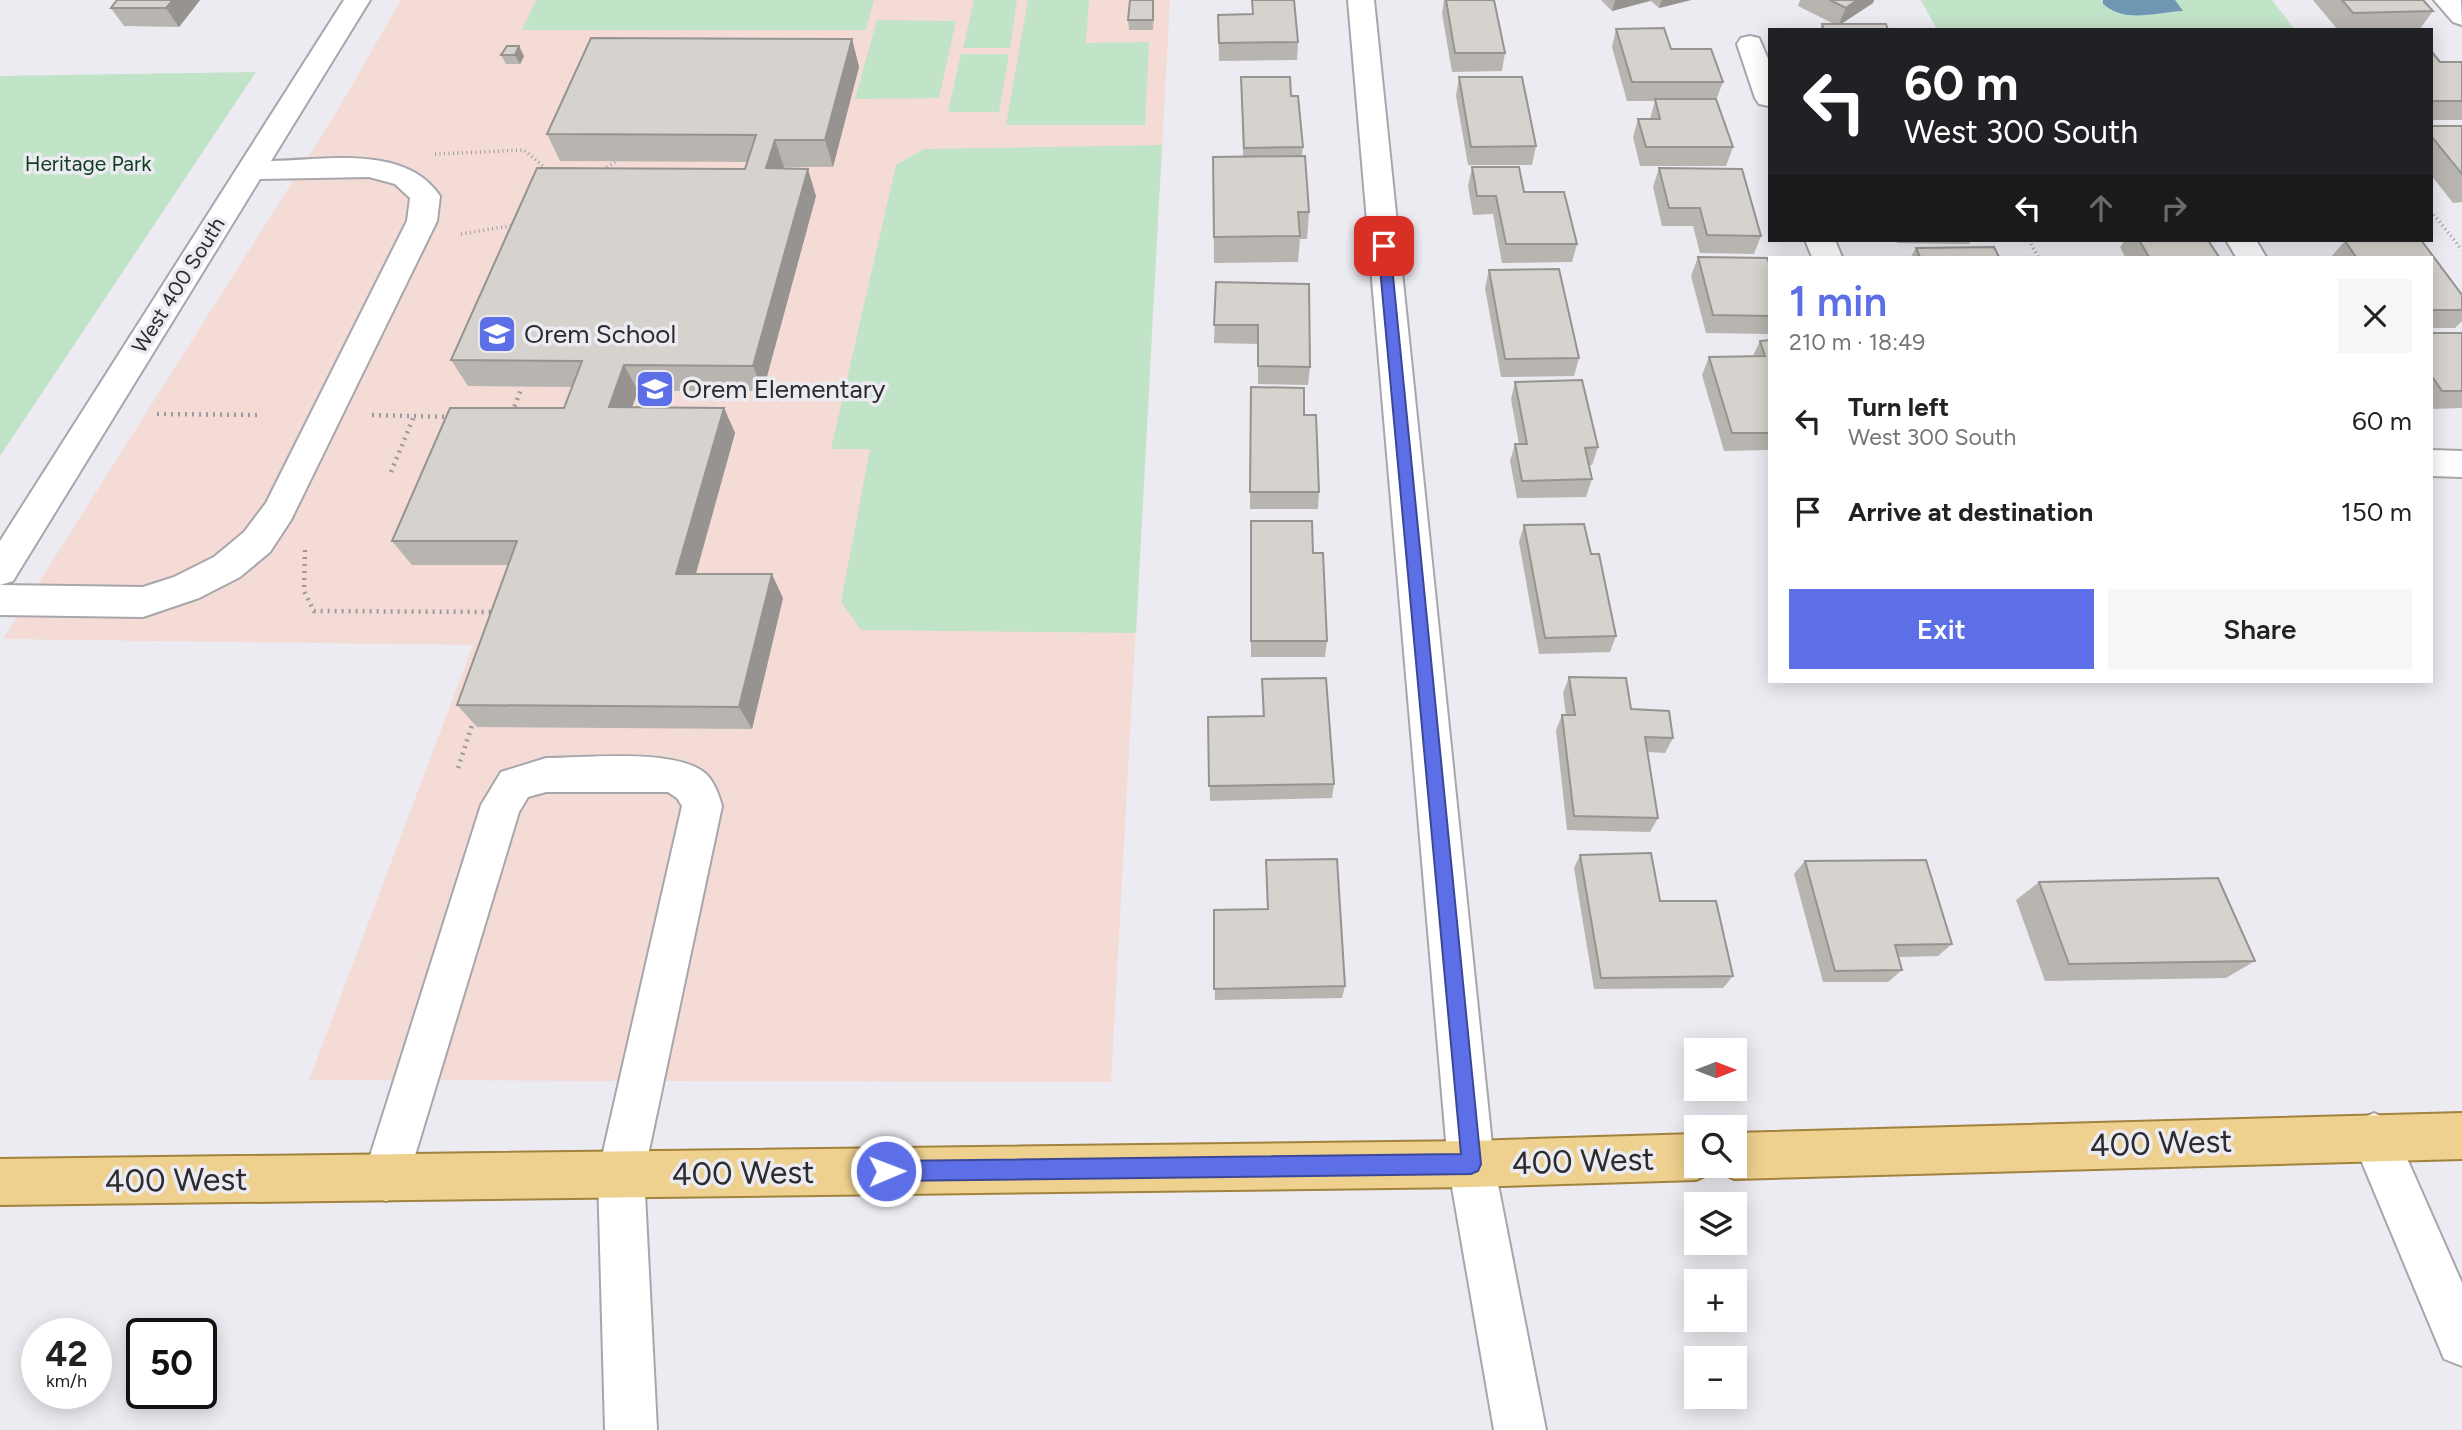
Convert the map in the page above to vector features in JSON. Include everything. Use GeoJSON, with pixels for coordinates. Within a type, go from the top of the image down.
{"type":"FeatureCollection","features":[{"type":"Feature","properties":{"kind":"main road","name":"400 West"},"geometry":{"type":"LineString","coordinates":[[1747,1156],[2374,1136],[2462,1136]]}},
{"type":"Feature","properties":{"kind":"main road","name":"400 West"},"geometry":{"type":"LineString","coordinates":[[0,1182],[1471,1164],[1684,1157]]}},
{"type":"Feature","properties":{"kind":"street","name":"West 400 South"},"geometry":{"type":"LineString","coordinates":[[0,571],[357,0]]}},
{"type":"Feature","properties":{"kind":"street"},"geometry":{"type":"LineString","coordinates":[[1361,0],[1471,1164],[1520,1430]]}},
{"type":"Feature","properties":{"kind":"street"},"geometry":{"type":"LineString","coordinates":[[2447,0],[2462,17]]}},
{"type":"Feature","properties":{"kind":"street"},"geometry":{"type":"LineString","coordinates":[[1750,44],[1768,95]]}},
{"type":"Feature","properties":{"kind":"street"},"geometry":{"type":"LineString","coordinates":[[0,600],[143,601],[186,588],[227,567],[257,542],[279,512],[422,221],[425,196],[405,177],[369,168],[250,170]]}},
{"type":"Feature","properties":{"kind":"street"},"geometry":{"type":"LineString","coordinates":[[2433,463],[2462,464]]}},
{"type":"Feature","properties":{"kind":"street"},"geometry":{"type":"LineString","coordinates":[[386,1178],[501,805],[515,784],[546,775],[671,775],[687,782],[699,792],[702,806],[621,1174],[631,1430]]}},
{"type":"Feature","properties":{"kind":"street"},"geometry":{"type":"LineString","coordinates":[[2374,1136],[2462,1341]]}},
{"type":"Feature","properties":{"kind":"path"},"geometry":{"type":"LineString","coordinates":[[430,154],[524,150],[543,169],[555,169]]}},
{"type":"Feature","properties":{"kind":"path"},"geometry":{"type":"LineString","coordinates":[[591,177],[615,162]]}},
{"type":"Feature","properties":{"kind":"path"},"geometry":{"type":"LineString","coordinates":[[541,182],[543,169]]}},
{"type":"Feature","properties":{"kind":"path"},"geometry":{"type":"LineString","coordinates":[[590,170],[601,170]]}},
{"type":"Feature","properties":{"kind":"path"},"geometry":{"type":"LineString","coordinates":[[2433,214],[2462,250]]}},
{"type":"Feature","properties":{"kind":"path"},"geometry":{"type":"LineString","coordinates":[[459,235],[516,225]]}},
{"type":"Feature","properties":{"kind":"path"},"geometry":{"type":"LineString","coordinates":[[522,387],[510,418],[522,418]]}},
{"type":"Feature","properties":{"kind":"path"},"geometry":{"type":"LineString","coordinates":[[157,414],[259,415]]}},
{"type":"Feature","properties":{"kind":"path"},"geometry":{"type":"LineString","coordinates":[[360,415],[455,417]]}},
{"type":"Feature","properties":{"kind":"path"},"geometry":{"type":"LineString","coordinates":[[391,472],[414,416]]}},
{"type":"Feature","properties":{"kind":"path"},"geometry":{"type":"LineString","coordinates":[[306,539],[304,591],[314,611],[495,612]]}},
{"type":"Feature","properties":{"kind":"path"},"geometry":{"type":"LineString","coordinates":[[458,768],[475,716]]}},
{"type":"Feature","properties":{"kind":"shaded area","name":"Orem Elementary"},"geometry":{"type":"Polygon","coordinates":[[[401,0],[1170,0],[1111,1082],[309,1080],[473,645],[3,639],[336,113],[401,0]]]}},
{"type":"Feature","properties":{"kind":"green space"},"geometry":{"type":"Polygon","coordinates":[[[536,0],[874,0],[866,30],[522,30],[536,0]]]}},
{"type":"Feature","properties":{"kind":"green space"},"geometry":{"type":"Polygon","coordinates":[[[974,0],[1017,0],[1010,48],[963,48],[974,0]]]}},
{"type":"Feature","properties":{"kind":"green space"},"geometry":{"type":"Polygon","coordinates":[[[1028,0],[1089,0],[1086,43],[1149,42],[1145,125],[1006,125],[1028,0]]]}},
{"type":"Feature","properties":{"kind":"green space"},"geometry":{"type":"Polygon","coordinates":[[[1921,0],[2272,0],[2293,28],[1936,28],[1921,0]]]}},
{"type":"Feature","properties":{"kind":"green space"},"geometry":{"type":"Polygon","coordinates":[[[877,20],[956,21],[939,98],[855,99],[877,20]]]}},
{"type":"Feature","properties":{"kind":"green space"},"geometry":{"type":"Polygon","coordinates":[[[961,54],[1009,54],[999,112],[948,112],[961,54]]]}},
{"type":"Feature","properties":{"kind":"green space","name":"Heritage Park"},"geometry":{"type":"Polygon","coordinates":[[[256,72],[0,456],[0,76],[256,72]]]}},
{"type":"Feature","properties":{"kind":"green space"},"geometry":{"type":"Polygon","coordinates":[[[1162,145],[1136,633],[861,630],[841,602],[870,449],[831,449],[896,165],[924,149],[1162,145]]]}},
{"type":"Feature","properties":{"kind":"water"},"geometry":{"type":"Polygon","coordinates":[[[2103,0],[2175,0],[2183,11],[2121,14],[2103,4],[2103,0]]]}},
{"type":"Feature","properties":{"kind":"building"},"geometry":{"type":"Polygon","coordinates":[[[117,0],[173,0],[166,8],[111,8],[117,0]]]}},
{"type":"Feature","properties":{"kind":"building"},"geometry":{"type":"Polygon","coordinates":[[[1130,0],[1153,0],[1153,20],[1128,20],[1130,0]]]}},
{"type":"Feature","properties":{"kind":"building"},"geometry":{"type":"Polygon","coordinates":[[[1252,0],[1294,0],[1298,42],[1219,43],[1218,15],[1253,14],[1252,0]]]}},
{"type":"Feature","properties":{"kind":"building"},"geometry":{"type":"Polygon","coordinates":[[[1446,0],[1494,0],[1505,53],[1455,53],[1446,0]]]}},
{"type":"Feature","properties":{"kind":"building"},"geometry":{"type":"Polygon","coordinates":[[[1830,0],[1857,0],[1846,8],[1830,0]]]}},
{"type":"Feature","properties":{"kind":"building"},"geometry":{"type":"Polygon","coordinates":[[[2342,0],[2423,0],[2433,11],[2353,13],[2342,0]]]}},
{"type":"Feature","properties":{"kind":"building"},"geometry":{"type":"Polygon","coordinates":[[[1822,24],[1886,24],[1887,28],[1823,28],[1822,24]]]}},
{"type":"Feature","properties":{"kind":"building"},"geometry":{"type":"Polygon","coordinates":[[[1664,28],[1671,49],[1711,49],[1723,82],[1632,82],[1616,29],[1664,28]]]}},
{"type":"Feature","properties":{"kind":"building"},"geometry":{"type":"Polygon","coordinates":[[[591,38],[852,39],[825,140],[775,140],[766,168],[808,169],[753,366],[624,365],[609,407],[724,408],[676,574],[772,574],[739,707],[457,705],[517,541],[392,541],[450,408],[564,408],[582,361],[451,360],[537,168],[745,169],[756,135],[547,134],[591,38]]]}},
{"type":"Feature","properties":{"kind":"building"},"geometry":{"type":"Polygon","coordinates":[[[507,46],[519,46],[515,55],[501,55],[507,46]]]}},
{"type":"Feature","properties":{"kind":"building"},"geometry":{"type":"Polygon","coordinates":[[[2433,53],[2440,62],[2462,62],[2462,101],[2433,101],[2433,53]]]}},
{"type":"Feature","properties":{"kind":"building"},"geometry":{"type":"Polygon","coordinates":[[[1241,77],[1290,77],[1291,96],[1298,96],[1303,147],[1244,148],[1241,77]]]}},
{"type":"Feature","properties":{"kind":"building"},"geometry":{"type":"Polygon","coordinates":[[[1459,77],[1522,77],[1536,146],[1471,147],[1459,77]]]}},
{"type":"Feature","properties":{"kind":"building"},"geometry":{"type":"Polygon","coordinates":[[[1655,99],[1716,99],[1733,147],[1646,147],[1638,119],[1660,119],[1655,99]]]}},
{"type":"Feature","properties":{"kind":"building"},"geometry":{"type":"Polygon","coordinates":[[[2433,126],[2462,126],[2462,174],[2433,138],[2433,126]]]}},
{"type":"Feature","properties":{"kind":"building"},"geometry":{"type":"Polygon","coordinates":[[[1305,156],[1309,212],[1298,212],[1300,236],[1214,237],[1213,157],[1305,156]]]}},
{"type":"Feature","properties":{"kind":"building"},"geometry":{"type":"Polygon","coordinates":[[[1472,167],[1519,167],[1524,192],[1564,192],[1577,244],[1506,244],[1496,196],[1477,196],[1472,167]]]}},
{"type":"Feature","properties":{"kind":"building"},"geometry":{"type":"Polygon","coordinates":[[[1659,168],[1742,169],[1761,236],[1707,235],[1700,208],[1669,208],[1659,168]]]}},
{"type":"Feature","properties":{"kind":"building"},"geometry":{"type":"Polygon","coordinates":[[[2140,242],[2209,242],[2218,256],[2148,256],[2140,242]]]}},
{"type":"Feature","properties":{"kind":"building"},"geometry":{"type":"Polygon","coordinates":[[[2346,242],[2422,242],[2433,256],[2355,256],[2346,242]]]}},
{"type":"Feature","properties":{"kind":"building"},"geometry":{"type":"Polygon","coordinates":[[[1994,247],[1998,256],[1920,256],[1916,248],[1994,247]]]}},
{"type":"Feature","properties":{"kind":"building"},"geometry":{"type":"Polygon","coordinates":[[[2433,256],[2462,295],[2462,310],[2433,310],[2433,256]]]}},
{"type":"Feature","properties":{"kind":"building"},"geometry":{"type":"Polygon","coordinates":[[[1698,257],[1767,258],[1768,316],[1713,315],[1698,257]]]}},
{"type":"Feature","properties":{"kind":"building"},"geometry":{"type":"Polygon","coordinates":[[[1559,269],[1579,358],[1505,359],[1489,270],[1559,269]]]}},
{"type":"Feature","properties":{"kind":"building"},"geometry":{"type":"Polygon","coordinates":[[[1216,282],[1309,284],[1310,367],[1258,366],[1258,325],[1214,325],[1216,282]]]}},
{"type":"Feature","properties":{"kind":"building"},"geometry":{"type":"Polygon","coordinates":[[[2433,333],[2462,333],[2462,391],[2442,391],[2433,378],[2433,333]]]}},
{"type":"Feature","properties":{"kind":"building"},"geometry":{"type":"Polygon","coordinates":[[[1768,340],[1768,433],[1732,433],[1709,357],[1765,356],[1760,341],[1768,340]]]}},
{"type":"Feature","properties":{"kind":"building"},"geometry":{"type":"Polygon","coordinates":[[[1582,380],[1598,447],[1585,448],[1592,479],[1522,481],[1515,444],[1527,444],[1515,382],[1582,380]]]}},
{"type":"Feature","properties":{"kind":"building"},"geometry":{"type":"Polygon","coordinates":[[[1251,387],[1304,388],[1304,415],[1316,415],[1319,492],[1250,492],[1251,387]]]}},
{"type":"Feature","properties":{"kind":"building"},"geometry":{"type":"Polygon","coordinates":[[[1251,521],[1312,521],[1313,553],[1323,553],[1327,641],[1251,641],[1251,521]]]}},
{"type":"Feature","properties":{"kind":"building"},"geometry":{"type":"Polygon","coordinates":[[[1584,524],[1591,554],[1599,554],[1616,636],[1545,638],[1524,525],[1584,524]]]}},
{"type":"Feature","properties":{"kind":"building"},"geometry":{"type":"Polygon","coordinates":[[[1569,677],[1626,678],[1631,709],[1669,711],[1673,738],[1645,737],[1658,818],[1574,816],[1562,715],[1575,715],[1569,677]]]}},
{"type":"Feature","properties":{"kind":"building"},"geometry":{"type":"Polygon","coordinates":[[[1326,678],[1334,784],[1209,786],[1208,717],[1264,716],[1262,679],[1326,678]]]}},
{"type":"Feature","properties":{"kind":"building"},"geometry":{"type":"Polygon","coordinates":[[[1651,853],[1660,901],[1716,901],[1733,976],[1601,978],[1580,855],[1651,853]]]}},
{"type":"Feature","properties":{"kind":"building"},"geometry":{"type":"Polygon","coordinates":[[[1337,859],[1345,986],[1214,989],[1214,910],[1268,909],[1266,860],[1337,859]]]}},
{"type":"Feature","properties":{"kind":"building"},"geometry":{"type":"Polygon","coordinates":[[[1926,860],[1952,944],[1895,945],[1902,970],[1835,971],[1805,861],[1926,860]]]}},
{"type":"Feature","properties":{"kind":"building"},"geometry":{"type":"Polygon","coordinates":[[[2218,878],[2255,961],[2069,964],[2039,882],[2218,878]]]}},
{"type":"Feature","properties":{"kind":"place","name":"Orem School"},"geometry":{"type":"Point","coordinates":[497,334]}},
{"type":"Feature","properties":{"kind":"place","name":"Orem Elementary"},"geometry":{"type":"Point","coordinates":[655,389]}},
{"type":"Feature","properties":{"kind":"route"},"geometry":{"type":"LineString","coordinates":[[886,1171],[1471,1164],[1384,246]]}}]}
